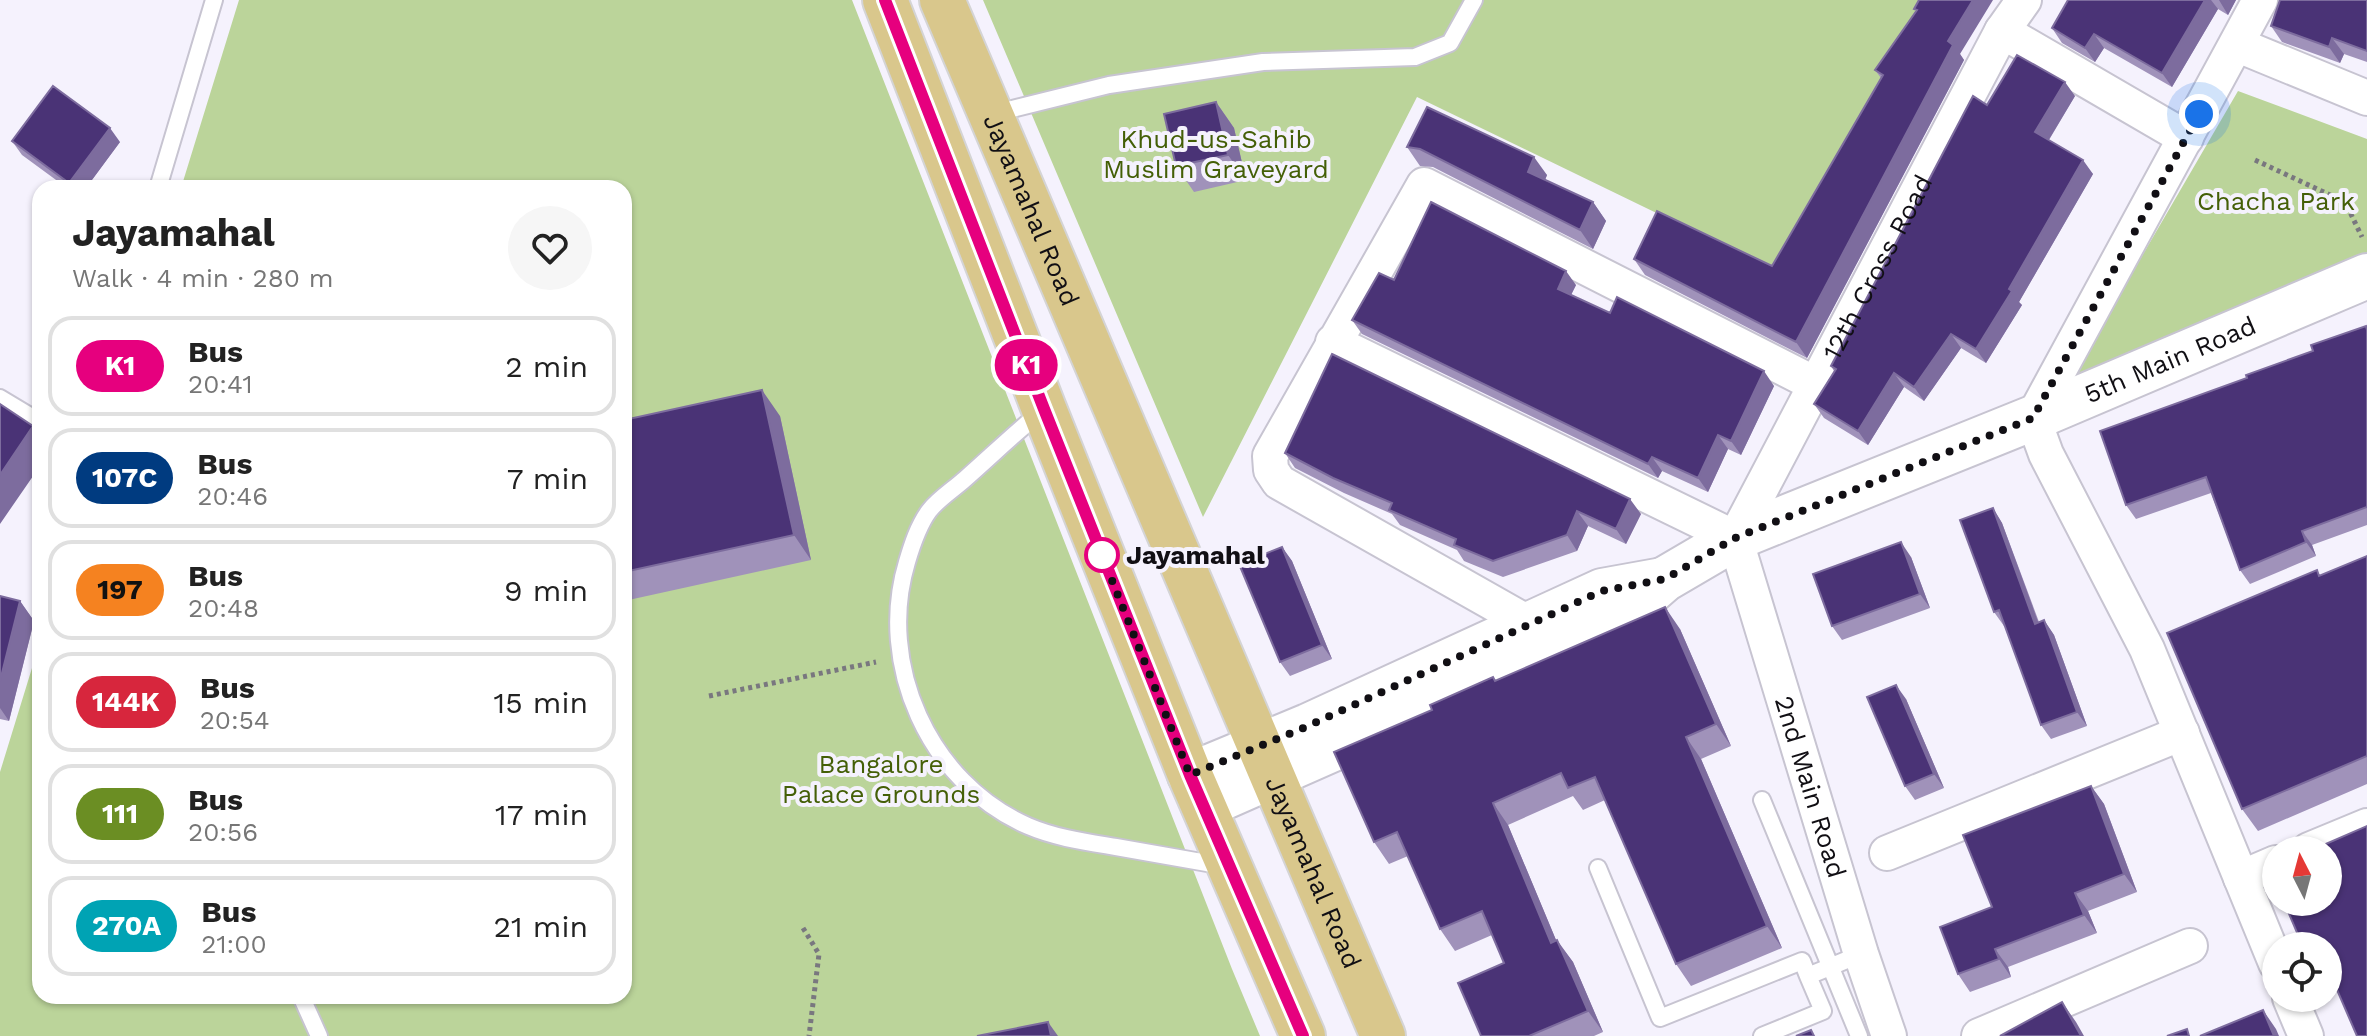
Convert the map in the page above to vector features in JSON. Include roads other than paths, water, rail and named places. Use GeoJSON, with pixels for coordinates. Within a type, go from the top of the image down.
{"type":"FeatureCollection","features":[{"type":"Feature","properties":{"kind":"main road"},"geometry":{"type":"LineString","coordinates":[[885,0],[1197,791],[1303,1036]]}},
{"type":"Feature","properties":{"kind":"main road","name":"Jayamahal Road"},"geometry":{"type":"LineString","coordinates":[[942,0],[1383,1036]]}},
{"type":"Feature","properties":{"kind":"street","name":"12th Cross Road"},"geometry":{"type":"LineString","coordinates":[[1735,538],[2002,31],[2024,0]]}},
{"type":"Feature","properties":{"kind":"street"},"geometry":{"type":"LineString","coordinates":[[2260,0],[2033,418],[2046,454],[2162,642],[2182,733],[2263,932]]}},
{"type":"Feature","properties":{"kind":"street"},"geometry":{"type":"LineString","coordinates":[[2002,31],[2186,138]]}},
{"type":"Feature","properties":{"kind":"street"},"geometry":{"type":"LineString","coordinates":[[2238,45],[2367,98]]}},
{"type":"Feature","properties":{"kind":"street"},"geometry":{"type":"LineString","coordinates":[[1530,624],[1279,482],[1271,470],[1270,456],[1424,185],[1815,384]]}},
{"type":"Feature","properties":{"kind":"street","name":"5th Main Road"},"geometry":{"type":"LineString","coordinates":[[1266,761],[1611,626],[1665,579],[1735,538],[2033,418],[2367,276]]}},
{"type":"Feature","properties":{"kind":"street"},"geometry":{"type":"LineString","coordinates":[[1333,342],[1735,538]]}},
{"type":"Feature","properties":{"kind":"street","name":"2nd Main Road"},"geometry":{"type":"LineString","coordinates":[[1735,538],[1846,961],[1889,1036]]}},
{"type":"Feature","properties":{"kind":"street","name":"5th Main Road"},"geometry":{"type":"LineString","coordinates":[[1266,761],[1530,624],[1602,591],[1665,579]]}},
{"type":"Feature","properties":{"kind":"street"},"geometry":{"type":"LineString","coordinates":[[1887,853],[2182,733]]}},
{"type":"Feature","properties":{"kind":"street"},"geometry":{"type":"LineString","coordinates":[[1197,791],[1266,761]]}},
{"type":"Feature","properties":{"kind":"street"},"geometry":{"type":"LineString","coordinates":[[2342,836],[2367,826]]}},
{"type":"Feature","properties":{"kind":"street"},"geometry":{"type":"LineString","coordinates":[[2241,878],[2262,869]]}},
{"type":"Feature","properties":{"kind":"street"},"geometry":{"type":"LineString","coordinates":[[1979,1036],[2190,946]]}},
{"type":"Feature","properties":{"kind":"street"},"geometry":{"type":"LineString","coordinates":[[2296,1012],[2306,1036]]}},
{"type":"Feature","properties":{"kind":"lane"},"geometry":{"type":"LineString","coordinates":[[160,180],[214,0]]}},
{"type":"Feature","properties":{"kind":"lane"},"geometry":{"type":"LineString","coordinates":[[991,114],[1109,85],[1263,62],[1415,57],[1450,43],[1474,0]]}},
{"type":"Feature","properties":{"kind":"lane"},"geometry":{"type":"LineString","coordinates":[[0,398],[32,417]]}},
{"type":"Feature","properties":{"kind":"lane"},"geometry":{"type":"LineString","coordinates":[[1044,409],[929,511],[914,540],[898,606],[901,657],[913,705],[927,735],[954,771],[996,808],[1025,825],[1056,837],[1230,867]]}},
{"type":"Feature","properties":{"kind":"lane"},"geometry":{"type":"LineString","coordinates":[[1762,800],[1846,961],[1859,1036]]}},
{"type":"Feature","properties":{"kind":"lane"},"geometry":{"type":"LineString","coordinates":[[1598,868],[1660,1018],[1802,961],[1823,1011],[1762,1036]]}},
{"type":"Feature","properties":{"kind":"lane"},"geometry":{"type":"LineString","coordinates":[[1808,976],[1846,961]]}},
{"type":"Feature","properties":{"kind":"lane"},"geometry":{"type":"LineString","coordinates":[[305,1004],[319,1036]]}},
{"type":"Feature","properties":{"kind":"place","name":"Jayamahal"},"geometry":{"type":"Point","coordinates":[1102,555]}},
{"type":"Feature","properties":{"kind":"park label","name":"Khud-us-Sahib Muslim Graveyard"},"geometry":{"type":"Point","coordinates":[1216,154]}},
{"type":"Feature","properties":{"kind":"park label","name":"Chacha Park"},"geometry":{"type":"Point","coordinates":[2276,201]}},
{"type":"Feature","properties":{"kind":"park label","name":"Bangalore Palace Grounds"},"geometry":{"type":"Point","coordinates":[881,779]}}]}
